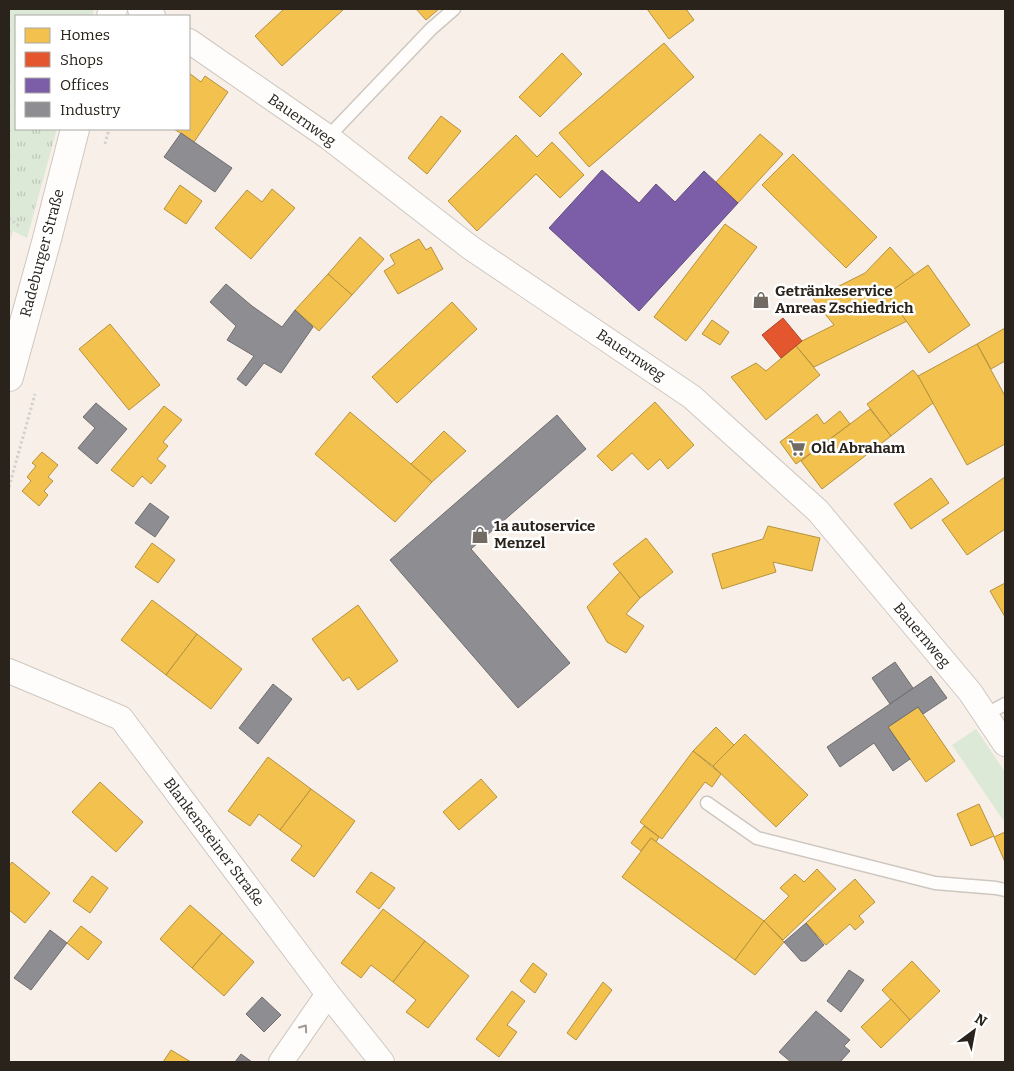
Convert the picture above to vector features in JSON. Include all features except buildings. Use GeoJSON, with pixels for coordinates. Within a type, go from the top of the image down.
{"type":"FeatureCollection","features":[{"type":"Feature","properties":{"kind":"main road","name":"Radeburger Straße"},"geometry":{"type":"LineString","coordinates":[[9,377],[75,130]]}},
{"type":"Feature","properties":{"kind":"street"},"geometry":{"type":"LineString","coordinates":[[140,9],[151,15]]}},
{"type":"Feature","properties":{"kind":"street","name":"Bauernweg"},"geometry":{"type":"LineString","coordinates":[[190,42],[328,137],[471,248],[692,396],[818,511],[970,692],[995,709],[1005,744]]}},
{"type":"Feature","properties":{"kind":"street","name":"Blankensteiner Straße"},"geometry":{"type":"LineString","coordinates":[[9,671],[121,718],[328,994],[382,1062]]}},
{"type":"Feature","properties":{"kind":"street"},"geometry":{"type":"LineString","coordinates":[[280,1062],[328,994]]}},
{"type":"Feature","properties":{"kind":"lane"},"geometry":{"type":"LineString","coordinates":[[328,137],[431,30],[454,9]]}},
{"type":"Feature","properties":{"kind":"lane"},"geometry":{"type":"LineString","coordinates":[[707,803],[757,838],[935,883],[1005,890]]}},
{"type":"Feature","properties":{"kind":"green space"},"geometry":{"type":"Polygon","coordinates":[[[9,9],[94,9],[92,15],[15,15],[15,130],[57,130],[27,238],[13,231],[9,245],[9,9]]]}},
{"type":"Feature","properties":{"kind":"green space"},"geometry":{"type":"Polygon","coordinates":[[[976,729],[1005,772],[1005,818],[1003,820],[952,745],[976,729]]]}},
{"type":"Feature","properties":{"kind":"place","name":"Getränkeservice Anreas Zschiedrich"},"geometry":{"type":"Point","coordinates":[761,300]}},
{"type":"Feature","properties":{"kind":"place","name":"Old Abraham"},"geometry":{"type":"Point","coordinates":[797,448]}},
{"type":"Feature","properties":{"kind":"place","name":"1a autoservice Menzel"},"geometry":{"type":"Point","coordinates":[480,535]}}]}
